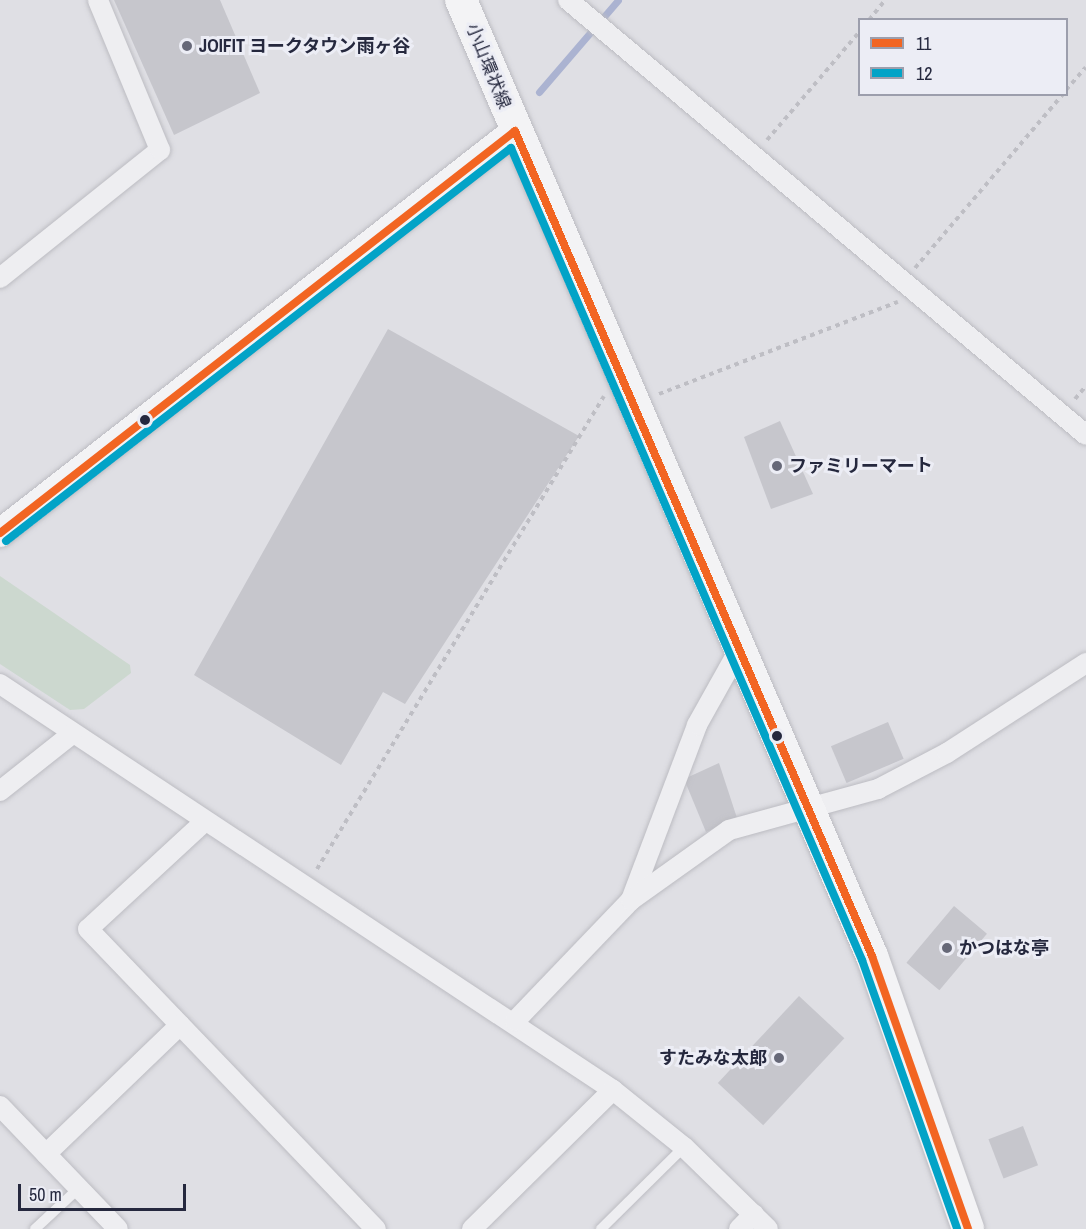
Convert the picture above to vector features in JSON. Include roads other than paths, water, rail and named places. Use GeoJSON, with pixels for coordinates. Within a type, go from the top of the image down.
{"type":"FeatureCollection","features":[{"type":"Feature","properties":{"kind":"main road","name":"小山環状線"},"geometry":{"type":"LineString","coordinates":[[461,0],[619,373],[809,804],[880,978],[968,1229]]}},
{"type":"Feature","properties":{"kind":"street"},"geometry":{"type":"LineString","coordinates":[[0,278],[160,150],[98,0]]}},
{"type":"Feature","properties":{"kind":"street"},"geometry":{"type":"LineString","coordinates":[[568,0],[923,293],[1086,435]]}},
{"type":"Feature","properties":{"kind":"street"},"geometry":{"type":"LineString","coordinates":[[0,533],[515,131]]}},
{"type":"Feature","properties":{"kind":"street"},"geometry":{"type":"LineString","coordinates":[[631,900],[697,725],[740,648]]}},
{"type":"Feature","properties":{"kind":"street"},"geometry":{"type":"LineString","coordinates":[[515,1022],[631,900],[729,830],[809,804],[878,789],[947,753],[1086,663]]}},
{"type":"Feature","properties":{"kind":"street"},"geometry":{"type":"LineString","coordinates":[[0,684],[203,823],[515,1022],[613,1090],[684,1147],[768,1229]]}},
{"type":"Feature","properties":{"kind":"street"},"geometry":{"type":"LineString","coordinates":[[0,791],[72,735]]}},
{"type":"Feature","properties":{"kind":"street"},"geometry":{"type":"LineString","coordinates":[[203,823],[88,929],[376,1229]]}},
{"type":"Feature","properties":{"kind":"street"},"geometry":{"type":"LineString","coordinates":[[46,1154],[180,1025]]}},
{"type":"Feature","properties":{"kind":"street"},"geometry":{"type":"LineString","coordinates":[[472,1229],[613,1090]]}},
{"type":"Feature","properties":{"kind":"street"},"geometry":{"type":"LineString","coordinates":[[0,1106],[118,1229]]}},
{"type":"Feature","properties":{"kind":"street"},"geometry":{"type":"LineString","coordinates":[[739,1229],[754,1214]]}},
{"type":"Feature","properties":{"kind":"lane"},"geometry":{"type":"LineString","coordinates":[[601,1229],[684,1147]]}},
{"type":"Feature","properties":{"kind":"lane"},"geometry":{"type":"LineString","coordinates":[[35,1229],[79,1188]]}},
{"type":"Feature","properties":{"kind":"waterway"},"geometry":{"type":"LineString","coordinates":[[539,92],[618,0]]}},
{"type":"Feature","properties":{"kind":"place","name":"JOIFIT ヨークタウン雨ヶ谷"},"geometry":{"type":"Point","coordinates":[187,46]}},
{"type":"Feature","properties":{"kind":"place","name":"ファミリーマート"},"geometry":{"type":"Point","coordinates":[777,466]}},
{"type":"Feature","properties":{"kind":"place","name":"かつはな亭"},"geometry":{"type":"Point","coordinates":[947,948]}},
{"type":"Feature","properties":{"kind":"place","name":"すたみな太郎"},"geometry":{"type":"Point","coordinates":[779,1058]}}]}
